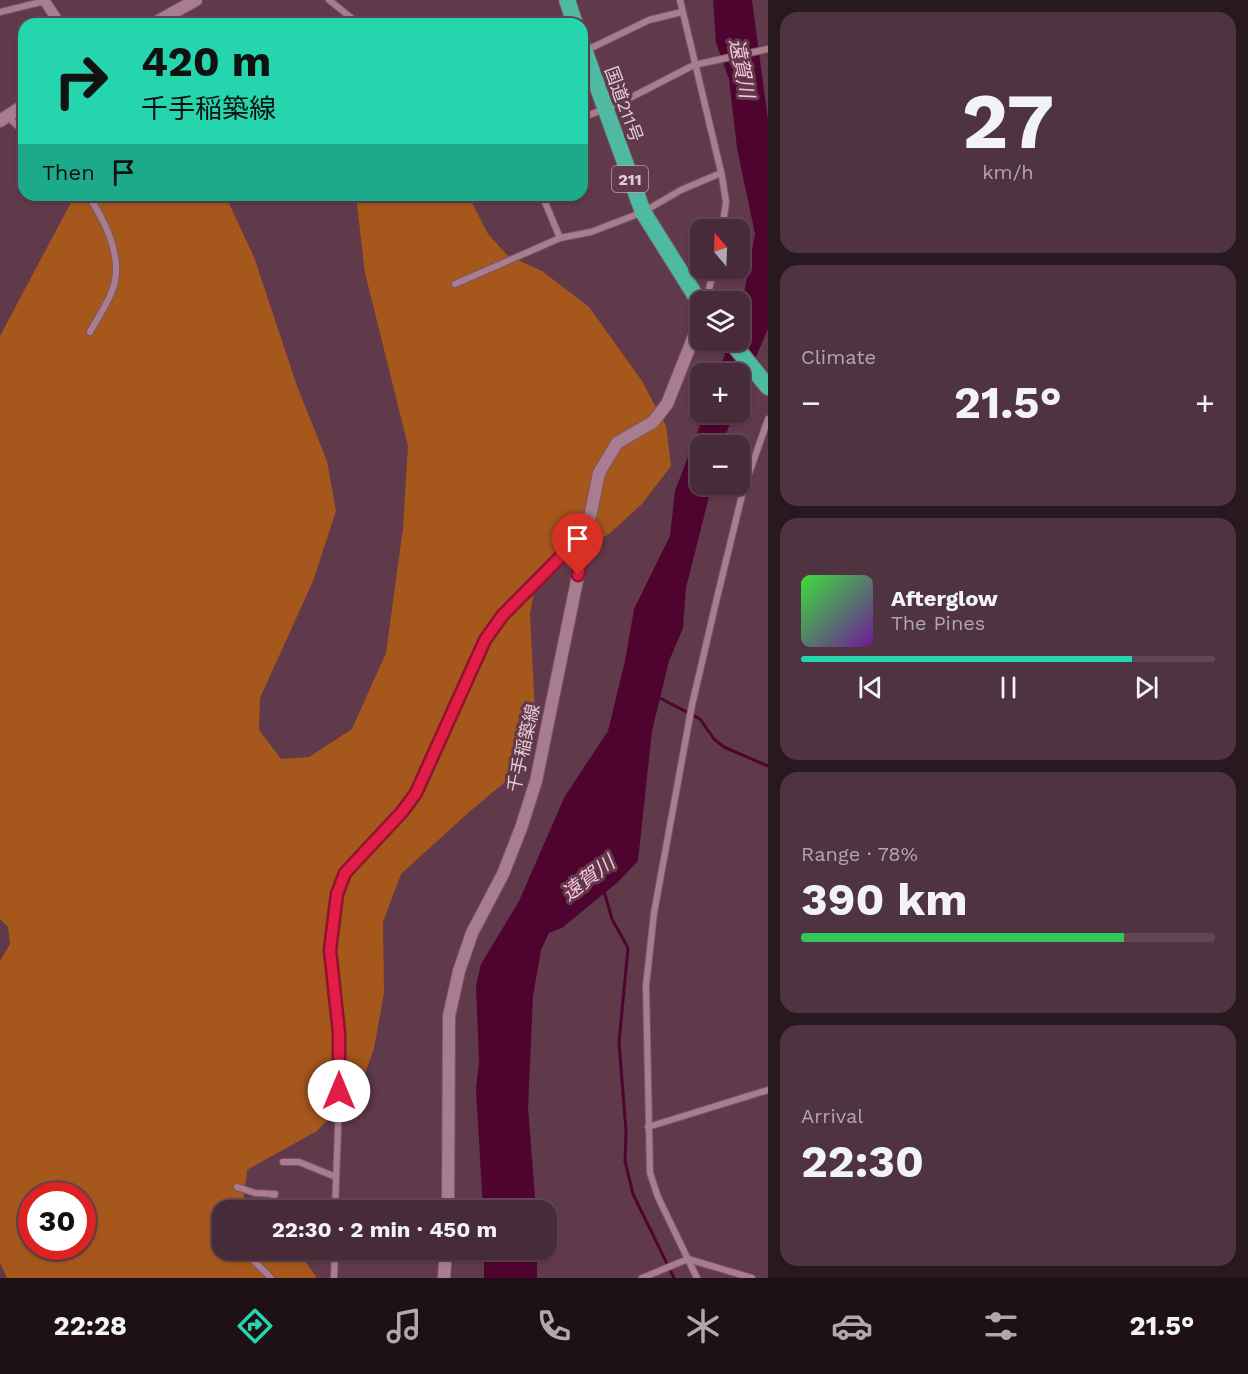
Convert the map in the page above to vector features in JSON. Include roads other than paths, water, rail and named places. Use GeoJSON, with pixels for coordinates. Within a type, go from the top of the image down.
{"type":"FeatureCollection","features":[{"type":"Feature","properties":{"kind":"highway"},"geometry":{"type":"LineString","coordinates":[[567,0],[573,18]]}},
{"type":"Feature","properties":{"kind":"highway","name":"国道211号"},"geometry":{"type":"LineString","coordinates":[[588,61],[643,212],[692,291]]}},
{"type":"Feature","properties":{"kind":"highway"},"geometry":{"type":"LineString","coordinates":[[739,351],[768,387]]}},
{"type":"Feature","properties":{"kind":"main road"},"geometry":{"type":"LineString","coordinates":[[164,18],[196,0]]}},
{"type":"Feature","properties":{"kind":"main road"},"geometry":{"type":"LineString","coordinates":[[4,119],[18,109]]}},
{"type":"Feature","properties":{"kind":"main road","name":"千手稲築線"},"geometry":{"type":"LineString","coordinates":[[448,1200],[449,1016],[459,971],[472,933],[503,874],[536,781],[599,473],[607,456],[617,443],[653,422],[667,404],[690,346]]}},
{"type":"Feature","properties":{"kind":"main road"},"geometry":{"type":"LineString","coordinates":[[444,1278],[445,1260]]}},
{"type":"Feature","properties":{"kind":"street"},"geometry":{"type":"LineString","coordinates":[[0,12],[45,0],[56,18]]}},
{"type":"Feature","properties":{"kind":"street"},"geometry":{"type":"LineString","coordinates":[[329,0],[352,18]]}},
{"type":"Feature","properties":{"kind":"street"},"geometry":{"type":"LineString","coordinates":[[680,0],[721,173],[726,202],[724,219]]}},
{"type":"Feature","properties":{"kind":"street"},"geometry":{"type":"LineString","coordinates":[[588,45],[649,20],[682,12]]}},
{"type":"Feature","properties":{"kind":"street"},"geometry":{"type":"LineString","coordinates":[[588,116],[605,110],[697,64],[768,49]]}},
{"type":"Feature","properties":{"kind":"street"},"geometry":{"type":"LineString","coordinates":[[4,119],[18,128]]}},
{"type":"Feature","properties":{"kind":"street"},"geometry":{"type":"LineString","coordinates":[[455,284],[560,238],[591,232],[643,212],[681,190],[721,173]]}},
{"type":"Feature","properties":{"kind":"street"},"geometry":{"type":"LineString","coordinates":[[90,332],[112,292],[117,268],[109,237],[92,201]]}},
{"type":"Feature","properties":{"kind":"street"},"geometry":{"type":"LineString","coordinates":[[545,201],[560,238]]}},
{"type":"Feature","properties":{"kind":"street"},"geometry":{"type":"LineString","coordinates":[[697,1278],[650,1173],[646,986],[666,837],[692,705],[743,491],[768,419]]}},
{"type":"Feature","properties":{"kind":"street"},"geometry":{"type":"LineString","coordinates":[[335,1200],[339,1033],[330,950],[337,894],[345,873],[402,812],[416,793],[485,640],[502,616],[588,529]]}},
{"type":"Feature","properties":{"kind":"street"},"geometry":{"type":"LineString","coordinates":[[648,1128],[768,1090]]}},
{"type":"Feature","properties":{"kind":"street"},"geometry":{"type":"LineString","coordinates":[[283,1162],[299,1162],[336,1177]]}},
{"type":"Feature","properties":{"kind":"street"},"geometry":{"type":"LineString","coordinates":[[237,1187],[255,1193],[275,1194],[273,1200]]}},
{"type":"Feature","properties":{"kind":"street"},"geometry":{"type":"LineString","coordinates":[[642,1278],[688,1259],[752,1278]]}},
{"type":"Feature","properties":{"kind":"street"},"geometry":{"type":"LineString","coordinates":[[253,1260],[271,1278]]}},
{"type":"Feature","properties":{"kind":"street"},"geometry":{"type":"LineString","coordinates":[[334,1278],[335,1260]]}},
{"type":"Feature","properties":{"kind":"water","name":"遠賀川"},"geometry":{"type":"Polygon","coordinates":[[[713,0],[752,0],[768,120],[768,329],[750,371],[750,363],[722,363],[726,351],[750,351],[750,291],[744,291],[747,279],[750,279],[750,261],[755,234],[737,148],[729,79],[716,43],[713,0]]]}},
{"type":"Feature","properties":{"kind":"water"},"geometry":{"type":"Polygon","coordinates":[[[701,423],[730,423],[726,435],[696,435],[701,423]]]}},
{"type":"Feature","properties":{"kind":"water","name":"遠賀川"},"geometry":{"type":"Polygon","coordinates":[[[690,452],[690,495],[709,495],[686,588],[683,628],[669,661],[652,731],[638,861],[618,882],[562,928],[549,933],[541,950],[533,996],[528,1108],[535,1200],[482,1200],[476,1089],[479,1062],[476,986],[481,964],[519,901],[565,796],[608,731],[625,661],[634,609],[670,536],[675,491],[690,452]]]}},
{"type":"Feature","properties":{"kind":"water"},"geometry":{"type":"Polygon","coordinates":[[[484,1260],[537,1260],[537,1278],[484,1278],[484,1260]]]}},
{"type":"Feature","properties":{"kind":"waterway"},"geometry":{"type":"LineString","coordinates":[[658,697],[700,719],[714,739],[724,747],[768,766]]}},
{"type":"Feature","properties":{"kind":"waterway","name":"遠賀川"},"geometry":{"type":"LineString","coordinates":[[604,891],[612,919],[628,948],[619,1042],[626,1131],[625,1161],[633,1194],[674,1278]]}}]}
